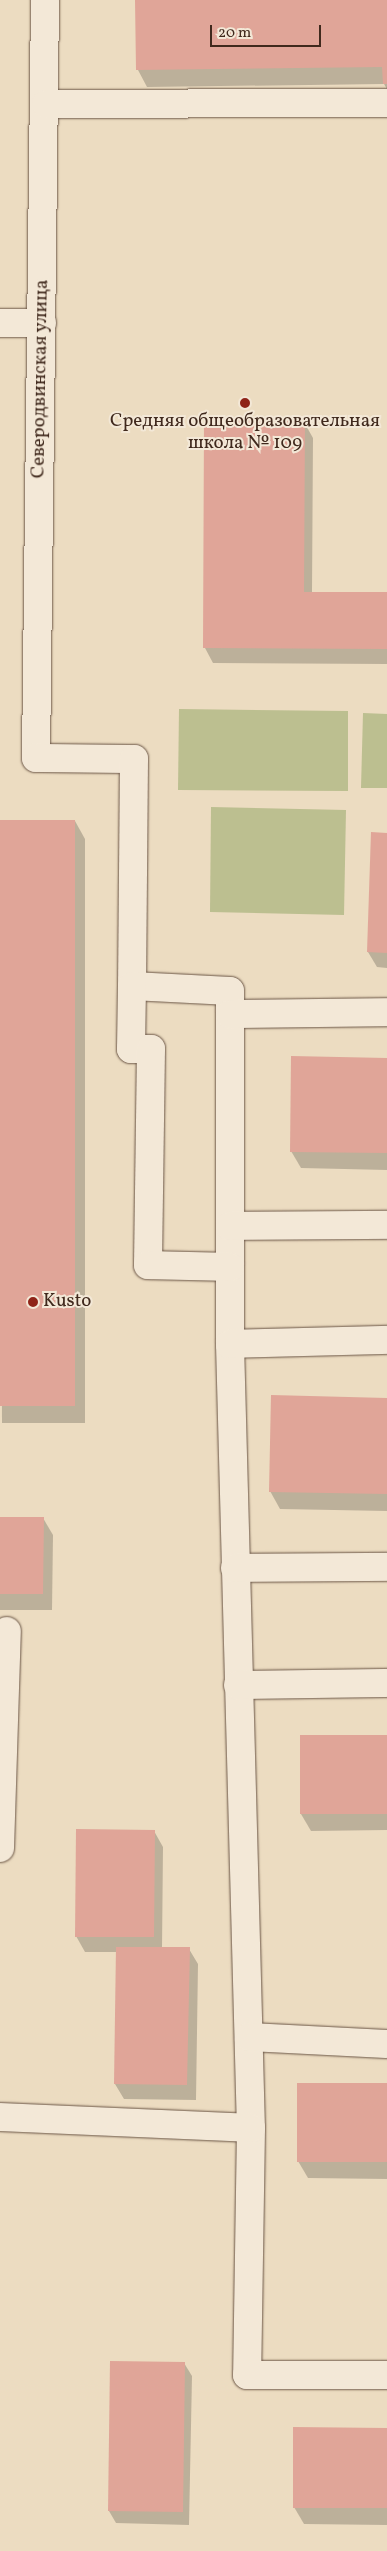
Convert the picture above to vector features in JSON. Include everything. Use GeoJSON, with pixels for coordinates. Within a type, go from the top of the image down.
{"type":"FeatureCollection","features":[{"type":"Feature","properties":{"kind":"street","name":"Северодвинская улица"},"geometry":{"type":"LineString","coordinates":[[45,0],[46,104],[36,758],[134,759],[132,986]]}},
{"type":"Feature","properties":{"kind":"street"},"geometry":{"type":"LineString","coordinates":[[46,104],[387,102]]}},
{"type":"Feature","properties":{"kind":"street"},"geometry":{"type":"LineString","coordinates":[[0,322],[42,322]]}},
{"type":"Feature","properties":{"kind":"street"},"geometry":{"type":"LineString","coordinates":[[230,1267],[148,1265],[152,1049],[131,1049],[132,986],[230,990],[230,1014],[230,1226],[230,1267],[230,1344],[251,2128],[247,2375],[387,2375]]}},
{"type":"Feature","properties":{"kind":"street"},"geometry":{"type":"LineString","coordinates":[[230,1014],[387,1012]]}},
{"type":"Feature","properties":{"kind":"street"},"geometry":{"type":"LineString","coordinates":[[230,1226],[387,1225]]}},
{"type":"Feature","properties":{"kind":"street"},"geometry":{"type":"LineString","coordinates":[[230,1344],[387,1340]]}},
{"type":"Feature","properties":{"kind":"street"},"geometry":{"type":"LineString","coordinates":[[235,1568],[387,1567]]}},
{"type":"Feature","properties":{"kind":"street"},"geometry":{"type":"LineString","coordinates":[[0,1848],[7,1631]]}},
{"type":"Feature","properties":{"kind":"street"},"geometry":{"type":"LineString","coordinates":[[238,1685],[387,1683]]}},
{"type":"Feature","properties":{"kind":"street"},"geometry":{"type":"LineString","coordinates":[[249,2037],[387,2044]]}},
{"type":"Feature","properties":{"kind":"street"},"geometry":{"type":"LineString","coordinates":[[0,2117],[251,2128]]}},
{"type":"Feature","properties":{"kind":"green space"},"geometry":{"type":"Polygon","coordinates":[[[179,709],[348,711],[348,791],[178,790],[179,709]]]}},
{"type":"Feature","properties":{"kind":"green space"},"geometry":{"type":"Polygon","coordinates":[[[363,713],[387,714],[387,788],[361,788],[363,713]]]}},
{"type":"Feature","properties":{"kind":"green space"},"geometry":{"type":"Polygon","coordinates":[[[211,807],[346,810],[344,915],[210,912],[211,807]]]}},
{"type":"Feature","properties":{"kind":"building"},"geometry":{"type":"Polygon","coordinates":[[[135,0],[387,0],[387,84],[383,84],[382,67],[136,70],[135,0]]]}},
{"type":"Feature","properties":{"kind":"building"},"geometry":{"type":"Polygon","coordinates":[[[204,420],[305,421],[304,592],[387,592],[387,649],[203,648],[204,420]]]}},
{"type":"Feature","properties":{"kind":"building"},"geometry":{"type":"Polygon","coordinates":[[[0,820],[75,820],[75,1406],[0,1406],[0,820]]]}},
{"type":"Feature","properties":{"kind":"building"},"geometry":{"type":"Polygon","coordinates":[[[371,832],[387,833],[387,953],[367,952],[371,832]]]}},
{"type":"Feature","properties":{"kind":"building"},"geometry":{"type":"Polygon","coordinates":[[[291,1056],[387,1058],[387,1153],[290,1152],[291,1056]]]}},
{"type":"Feature","properties":{"kind":"building"},"geometry":{"type":"Polygon","coordinates":[[[271,1395],[387,1398],[387,1494],[269,1492],[271,1395]]]}},
{"type":"Feature","properties":{"kind":"building"},"geometry":{"type":"Polygon","coordinates":[[[0,1517],[44,1517],[43,1594],[0,1594],[0,1517]]]}},
{"type":"Feature","properties":{"kind":"building"},"geometry":{"type":"Polygon","coordinates":[[[300,1735],[387,1735],[387,1814],[300,1814],[300,1735]]]}},
{"type":"Feature","properties":{"kind":"building"},"geometry":{"type":"Polygon","coordinates":[[[76,1829],[155,1830],[154,1937],[75,1937],[76,1829]]]}},
{"type":"Feature","properties":{"kind":"building"},"geometry":{"type":"Polygon","coordinates":[[[116,1947],[190,1947],[187,2085],[114,2084],[116,1947]]]}},
{"type":"Feature","properties":{"kind":"building"},"geometry":{"type":"Polygon","coordinates":[[[297,2083],[387,2083],[387,2162],[297,2162],[297,2083]]]}},
{"type":"Feature","properties":{"kind":"building"},"geometry":{"type":"Polygon","coordinates":[[[110,2361],[185,2362],[183,2512],[108,2511],[110,2361]]]}},
{"type":"Feature","properties":{"kind":"building"},"geometry":{"type":"Polygon","coordinates":[[[293,2427],[387,2428],[387,2508],[293,2508],[293,2427]]]}},
{"type":"Feature","properties":{"kind":"place","name":"Средняя общеобразовательная школа № 109"},"geometry":{"type":"Point","coordinates":[245,403]}},
{"type":"Feature","properties":{"kind":"place","name":"Kusto"},"geometry":{"type":"Point","coordinates":[33,1302]}}]}
